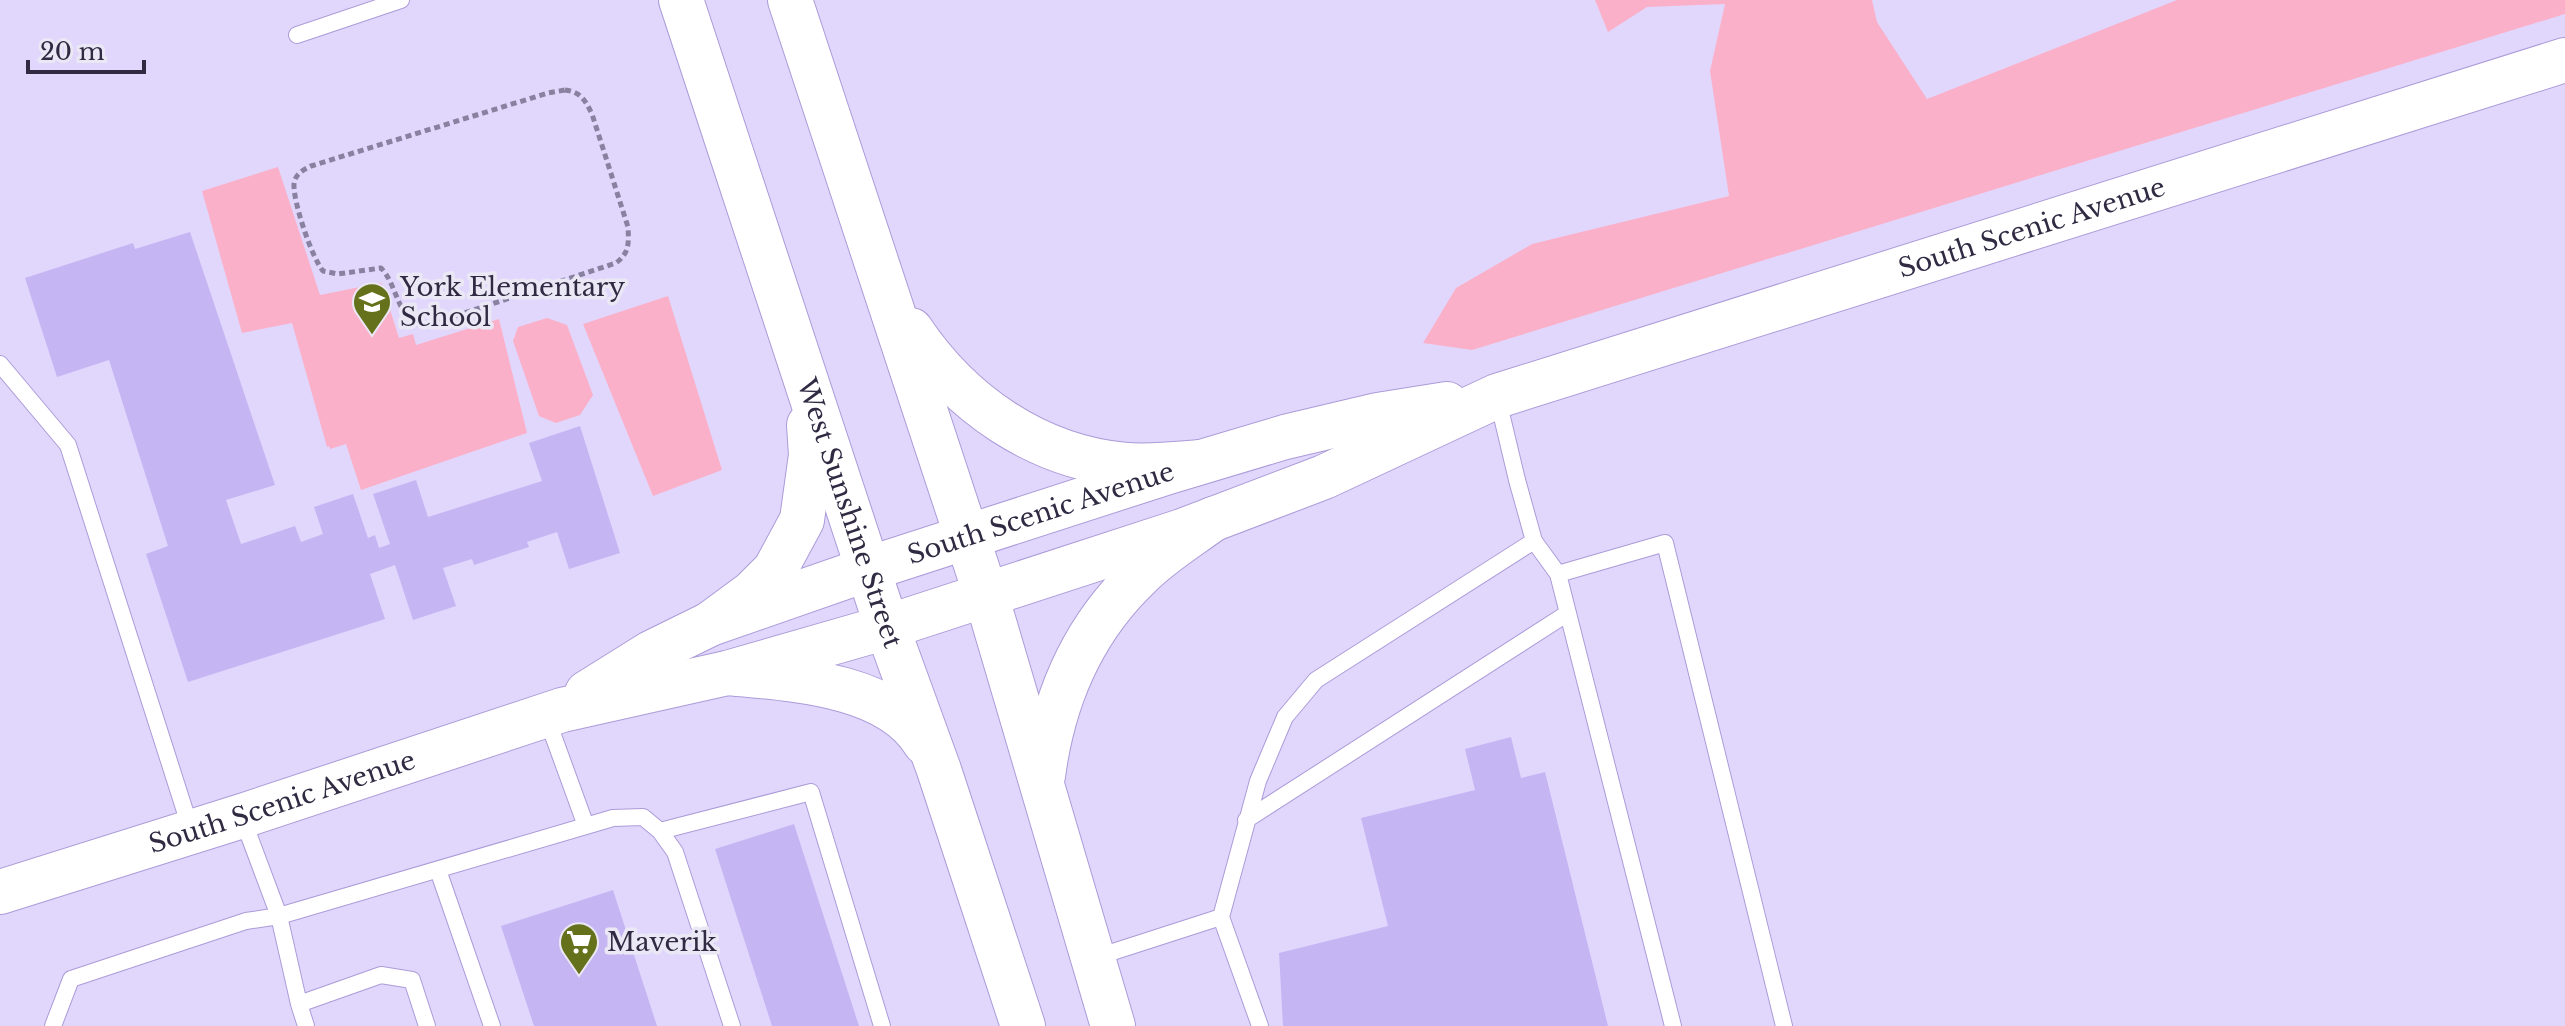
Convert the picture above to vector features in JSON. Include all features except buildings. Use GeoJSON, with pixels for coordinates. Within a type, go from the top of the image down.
{"type":"FeatureCollection","features":[{"type":"Feature","properties":{"kind":"main road","name":"West Sunshine Street"},"geometry":{"type":"LineString","coordinates":[[681,0],[887,627],[939,770],[1023,1026]]}},
{"type":"Feature","properties":{"kind":"main road"},"geometry":{"type":"LineString","coordinates":[[790,0],[986,595],[1113,1026]]}},
{"type":"Feature","properties":{"kind":"main road","name":"South Scenic Avenue"},"geometry":{"type":"LineString","coordinates":[[0,892],[242,816],[554,712],[727,673],[986,595],[1213,519],[1324,477],[1497,396],[2565,60]]}},
{"type":"Feature","properties":{"kind":"main road"},"geometry":{"type":"LineString","coordinates":[[886,292],[930,358],[952,383],[975,403],[1030,438],[1097,461],[1143,465],[1200,462]]}},
{"type":"Feature","properties":{"kind":"main road"},"geometry":{"type":"LineString","coordinates":[[710,624],[752,593],[775,570],[802,520],[811,455],[808,387]]}},
{"type":"Feature","properties":{"kind":"main road","name":"South Scenic Avenue"},"geometry":{"type":"LineString","coordinates":[[554,712],[651,653],[710,624],[868,569],[1285,437],[1378,415],[1497,396]]}},
{"type":"Feature","properties":{"kind":"main road"},"geometry":{"type":"LineString","coordinates":[[1041,786],[1053,721],[1077,658],[1118,598],[1141,573],[1213,519]]}},
{"type":"Feature","properties":{"kind":"main road"},"geometry":{"type":"LineString","coordinates":[[727,673],[793,679],[861,695],[885,706],[906,721],[923,739],[939,770]]}},
{"type":"Feature","properties":{"kind":"lane"},"geometry":{"type":"LineString","coordinates":[[297,35],[401,0]]}},
{"type":"Feature","properties":{"kind":"lane"},"geometry":{"type":"LineString","coordinates":[[0,364],[68,445],[191,830]]}},
{"type":"Feature","properties":{"kind":"lane"},"geometry":{"type":"LineString","coordinates":[[1497,396],[1534,541],[1558,574],[1673,1026]]}},
{"type":"Feature","properties":{"kind":"lane"},"geometry":{"type":"LineString","coordinates":[[1260,1026],[1221,917],[1258,781],[1285,717],[1316,680],[1534,541]]}},
{"type":"Feature","properties":{"kind":"lane"},"geometry":{"type":"LineString","coordinates":[[1558,574],[1665,543],[1784,1026]]}},
{"type":"Feature","properties":{"kind":"lane"},"geometry":{"type":"LineString","coordinates":[[1246,820],[1568,613]]}},
{"type":"Feature","properties":{"kind":"lane"},"geometry":{"type":"LineString","coordinates":[[554,712],[586,826]]}},
{"type":"Feature","properties":{"kind":"lane"},"geometry":{"type":"LineString","coordinates":[[660,831],[811,792],[882,1026]]}},
{"type":"Feature","properties":{"kind":"lane"},"geometry":{"type":"LineString","coordinates":[[242,816],[279,916],[306,1026]]}},
{"type":"Feature","properties":{"kind":"lane"},"geometry":{"type":"LineString","coordinates":[[53,1026],[71,979],[246,921],[279,916],[613,818],[643,817],[660,831],[675,852],[732,1026]]}},
{"type":"Feature","properties":{"kind":"lane"},"geometry":{"type":"LineString","coordinates":[[438,870],[492,1026]]}},
{"type":"Feature","properties":{"kind":"lane"},"geometry":{"type":"LineString","coordinates":[[1093,959],[1221,917]]}},
{"type":"Feature","properties":{"kind":"lane"},"geometry":{"type":"LineString","coordinates":[[299,1004],[381,975],[412,980],[427,1026]]}},
{"type":"Feature","properties":{"kind":"path"},"geometry":{"type":"LineString","coordinates":[[576,92],[584,98],[592,114],[628,227],[629,244],[625,256],[616,263],[425,326],[415,324],[408,318],[389,277],[381,268],[338,274],[323,271],[316,262],[300,215],[294,183],[299,172],[311,166],[548,93],[576,92]]}},
{"type":"Feature","properties":{"kind":"shaded area"},"geometry":{"type":"Polygon","coordinates":[[[1595,0],[1872,0],[1877,22],[1927,99],[2177,0],[2565,0],[2565,14],[1472,350],[1423,343],[1456,288],[1532,244],[1729,196],[1710,71],[1725,4],[1647,7],[1608,32],[1595,0]]]}},
{"type":"Feature","properties":{"kind":"shaded area"},"geometry":{"type":"Polygon","coordinates":[[[278,167],[320,295],[382,284],[399,338],[413,334],[416,345],[499,319],[527,433],[361,490],[346,444],[330,449],[327,447],[292,323],[242,333],[202,191],[278,167]]]}},
{"type":"Feature","properties":{"kind":"shaded area"},"geometry":{"type":"Polygon","coordinates":[[[668,296],[722,470],[653,496],[583,324],[668,296]]]}},
{"type":"Feature","properties":{"kind":"shaded area"},"geometry":{"type":"Polygon","coordinates":[[[547,318],[567,325],[593,395],[580,415],[556,423],[539,416],[513,341],[518,327],[547,318]]]}},
{"type":"Feature","properties":{"kind":"place","name":"York Elementary School"},"geometry":{"type":"Point","coordinates":[372,336]}},
{"type":"Feature","properties":{"kind":"place","name":"Maverik"},"geometry":{"type":"Point","coordinates":[579,976]}}]}
